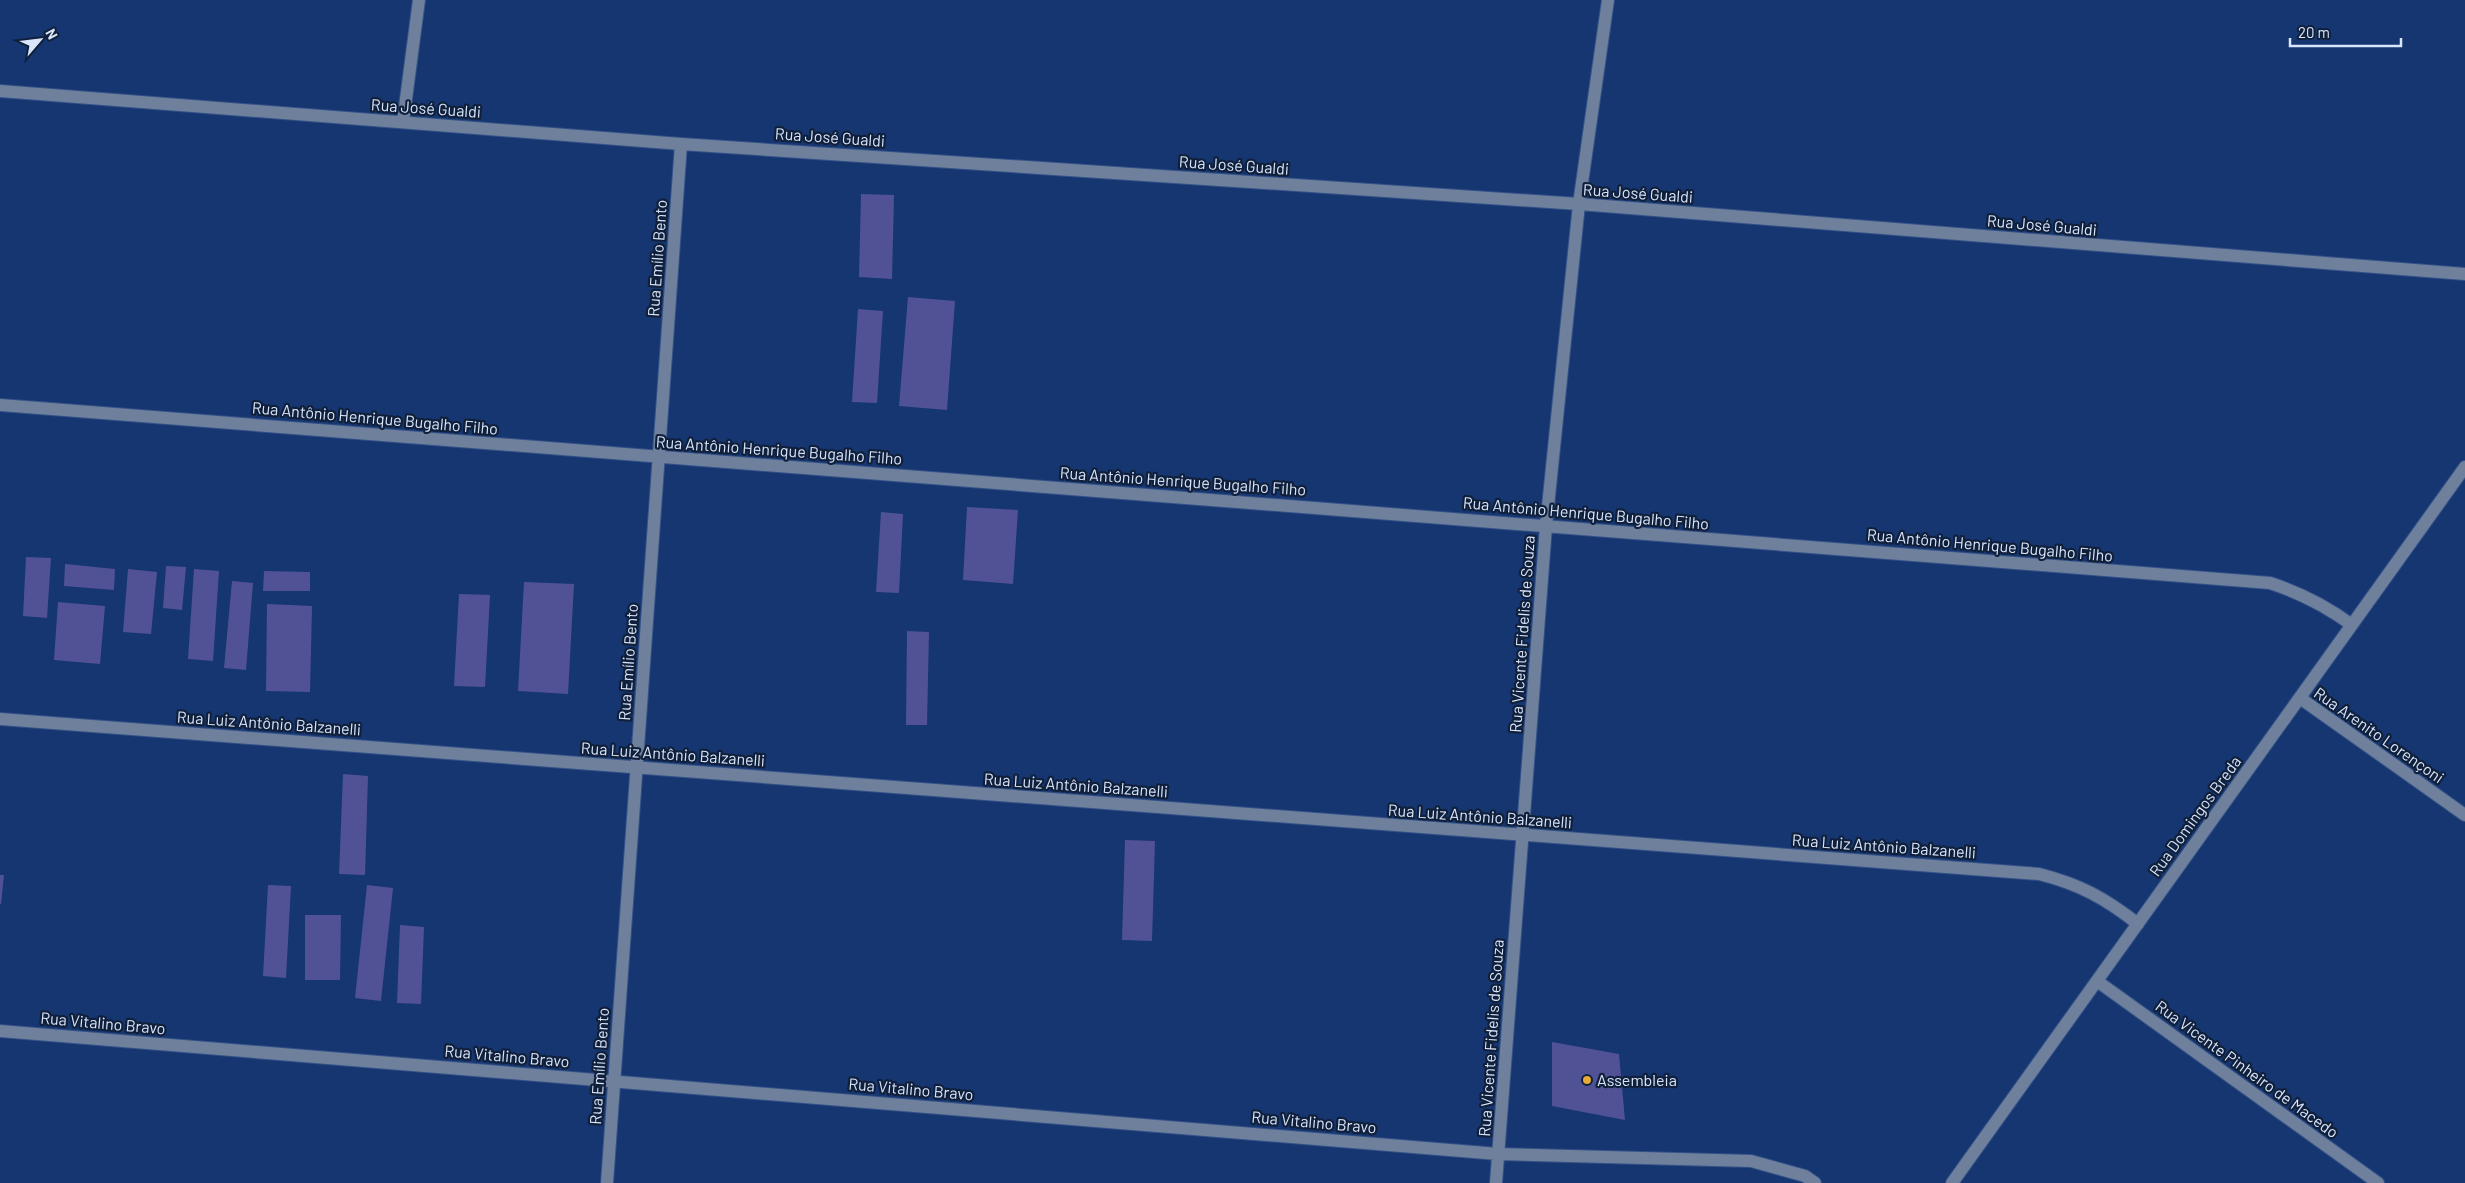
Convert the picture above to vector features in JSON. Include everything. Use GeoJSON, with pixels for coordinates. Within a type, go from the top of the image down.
{"type":"FeatureCollection","features":[{"type":"Feature","properties":{"kind":"street"},"geometry":{"type":"LineString","coordinates":[[403,122],[419,0]]}},
{"type":"Feature","properties":{"kind":"street","name":"Rua Vicente Fidelis de Souza"},"geometry":{"type":"LineString","coordinates":[[1496,1183],[1546,526],[1579,204],[1608,0]]}},
{"type":"Feature","properties":{"kind":"street","name":"Rua José Gualdi"},"geometry":{"type":"LineString","coordinates":[[0,91],[681,144],[1579,204],[2465,274]]}},
{"type":"Feature","properties":{"kind":"street","name":"Rua Emílio Bento"},"geometry":{"type":"LineString","coordinates":[[607,1183],[681,144]]}},
{"type":"Feature","properties":{"kind":"street","name":"Rua Antônio Henrique Bugalho Filho"},"geometry":{"type":"LineString","coordinates":[[0,405],[2270,583],[2300,593],[2327,607],[2352,625]]}},
{"type":"Feature","properties":{"kind":"street","name":"Rua Domingos Breda"},"geometry":{"type":"LineString","coordinates":[[1952,1183],[2465,467]]}},
{"type":"Feature","properties":{"kind":"street","name":"Rua Arenito Lorençoni"},"geometry":{"type":"LineString","coordinates":[[2300,698],[2465,815]]}},
{"type":"Feature","properties":{"kind":"street","name":"Rua Luiz Antônio Balzanelli"},"geometry":{"type":"LineString","coordinates":[[0,719],[2038,874],[2066,881],[2092,892],[2138,924]]}},
{"type":"Feature","properties":{"kind":"street","name":"Rua Vicente Pinheiro de Macedo"},"geometry":{"type":"LineString","coordinates":[[2097,981],[2378,1183]]}},
{"type":"Feature","properties":{"kind":"street","name":"Rua Vitalino Bravo"},"geometry":{"type":"LineString","coordinates":[[0,1031],[1498,1154],[1751,1161],[1805,1176],[1815,1183]]}},
{"type":"Feature","properties":{"kind":"building"},"geometry":{"type":"Polygon","coordinates":[[[861,194],[894,195],[892,279],[859,277],[861,194]]]}},
{"type":"Feature","properties":{"kind":"building"},"geometry":{"type":"Polygon","coordinates":[[[908,297],[955,301],[947,410],[899,406],[908,297]]]}},
{"type":"Feature","properties":{"kind":"building"},"geometry":{"type":"Polygon","coordinates":[[[858,309],[883,311],[877,403],[852,402],[858,309]]]}},
{"type":"Feature","properties":{"kind":"building"},"geometry":{"type":"Polygon","coordinates":[[[967,507],[1018,510],[1013,584],[963,580],[967,507]]]}},
{"type":"Feature","properties":{"kind":"building"},"geometry":{"type":"Polygon","coordinates":[[[881,512],[903,514],[899,593],[876,592],[881,512]]]}},
{"type":"Feature","properties":{"kind":"building"},"geometry":{"type":"Polygon","coordinates":[[[26,557],[51,558],[47,618],[23,616],[26,557]]]}},
{"type":"Feature","properties":{"kind":"building"},"geometry":{"type":"Polygon","coordinates":[[[65,564],[115,569],[114,590],[64,586],[65,564]]]}},
{"type":"Feature","properties":{"kind":"building"},"geometry":{"type":"Polygon","coordinates":[[[166,566],[186,567],[182,610],[163,608],[166,566]]]}},
{"type":"Feature","properties":{"kind":"building"},"geometry":{"type":"Polygon","coordinates":[[[128,569],[157,572],[151,634],[123,632],[128,569]]]}},
{"type":"Feature","properties":{"kind":"building"},"geometry":{"type":"Polygon","coordinates":[[[194,569],[219,571],[213,661],[188,659],[194,569]]]}},
{"type":"Feature","properties":{"kind":"building"},"geometry":{"type":"Polygon","coordinates":[[[264,571],[310,572],[310,591],[263,591],[264,571]]]}},
{"type":"Feature","properties":{"kind":"building"},"geometry":{"type":"Polygon","coordinates":[[[232,581],[253,583],[246,670],[224,668],[232,581]]]}},
{"type":"Feature","properties":{"kind":"building"},"geometry":{"type":"Polygon","coordinates":[[[524,582],[574,584],[568,694],[518,691],[524,582]]]}},
{"type":"Feature","properties":{"kind":"building"},"geometry":{"type":"Polygon","coordinates":[[[459,594],[490,595],[485,687],[454,686],[459,594]]]}},
{"type":"Feature","properties":{"kind":"building"},"geometry":{"type":"Polygon","coordinates":[[[58,602],[105,606],[100,664],[54,660],[58,602]]]}},
{"type":"Feature","properties":{"kind":"building"},"geometry":{"type":"Polygon","coordinates":[[[267,604],[312,606],[310,692],[266,691],[267,604]]]}},
{"type":"Feature","properties":{"kind":"building"},"geometry":{"type":"Polygon","coordinates":[[[907,631],[929,632],[927,725],[906,725],[907,631]]]}},
{"type":"Feature","properties":{"kind":"building"},"geometry":{"type":"Polygon","coordinates":[[[343,774],[368,776],[365,875],[339,874],[343,774]]]}},
{"type":"Feature","properties":{"kind":"building"},"geometry":{"type":"Polygon","coordinates":[[[1125,840],[1155,841],[1152,941],[1122,940],[1125,840]]]}},
{"type":"Feature","properties":{"kind":"building"},"geometry":{"type":"Polygon","coordinates":[[[0,875],[4,875],[1,904],[0,904],[0,875]]]}},
{"type":"Feature","properties":{"kind":"building"},"geometry":{"type":"Polygon","coordinates":[[[268,885],[291,886],[286,978],[263,976],[268,885]]]}},
{"type":"Feature","properties":{"kind":"building"},"geometry":{"type":"Polygon","coordinates":[[[367,885],[393,888],[381,1001],[355,998],[367,885]]]}},
{"type":"Feature","properties":{"kind":"building"},"geometry":{"type":"Polygon","coordinates":[[[305,915],[341,915],[340,980],[305,980],[305,915]]]}},
{"type":"Feature","properties":{"kind":"building"},"geometry":{"type":"Polygon","coordinates":[[[400,925],[424,927],[421,1004],[397,1003],[400,925]]]}},
{"type":"Feature","properties":{"kind":"building","name":"Assembleia"},"geometry":{"type":"Polygon","coordinates":[[[1552,1042],[1619,1054],[1625,1120],[1552,1106],[1552,1042]]]}},
{"type":"Feature","properties":{"kind":"place","name":"Assembleia"},"geometry":{"type":"Point","coordinates":[1587,1080]}}]}
